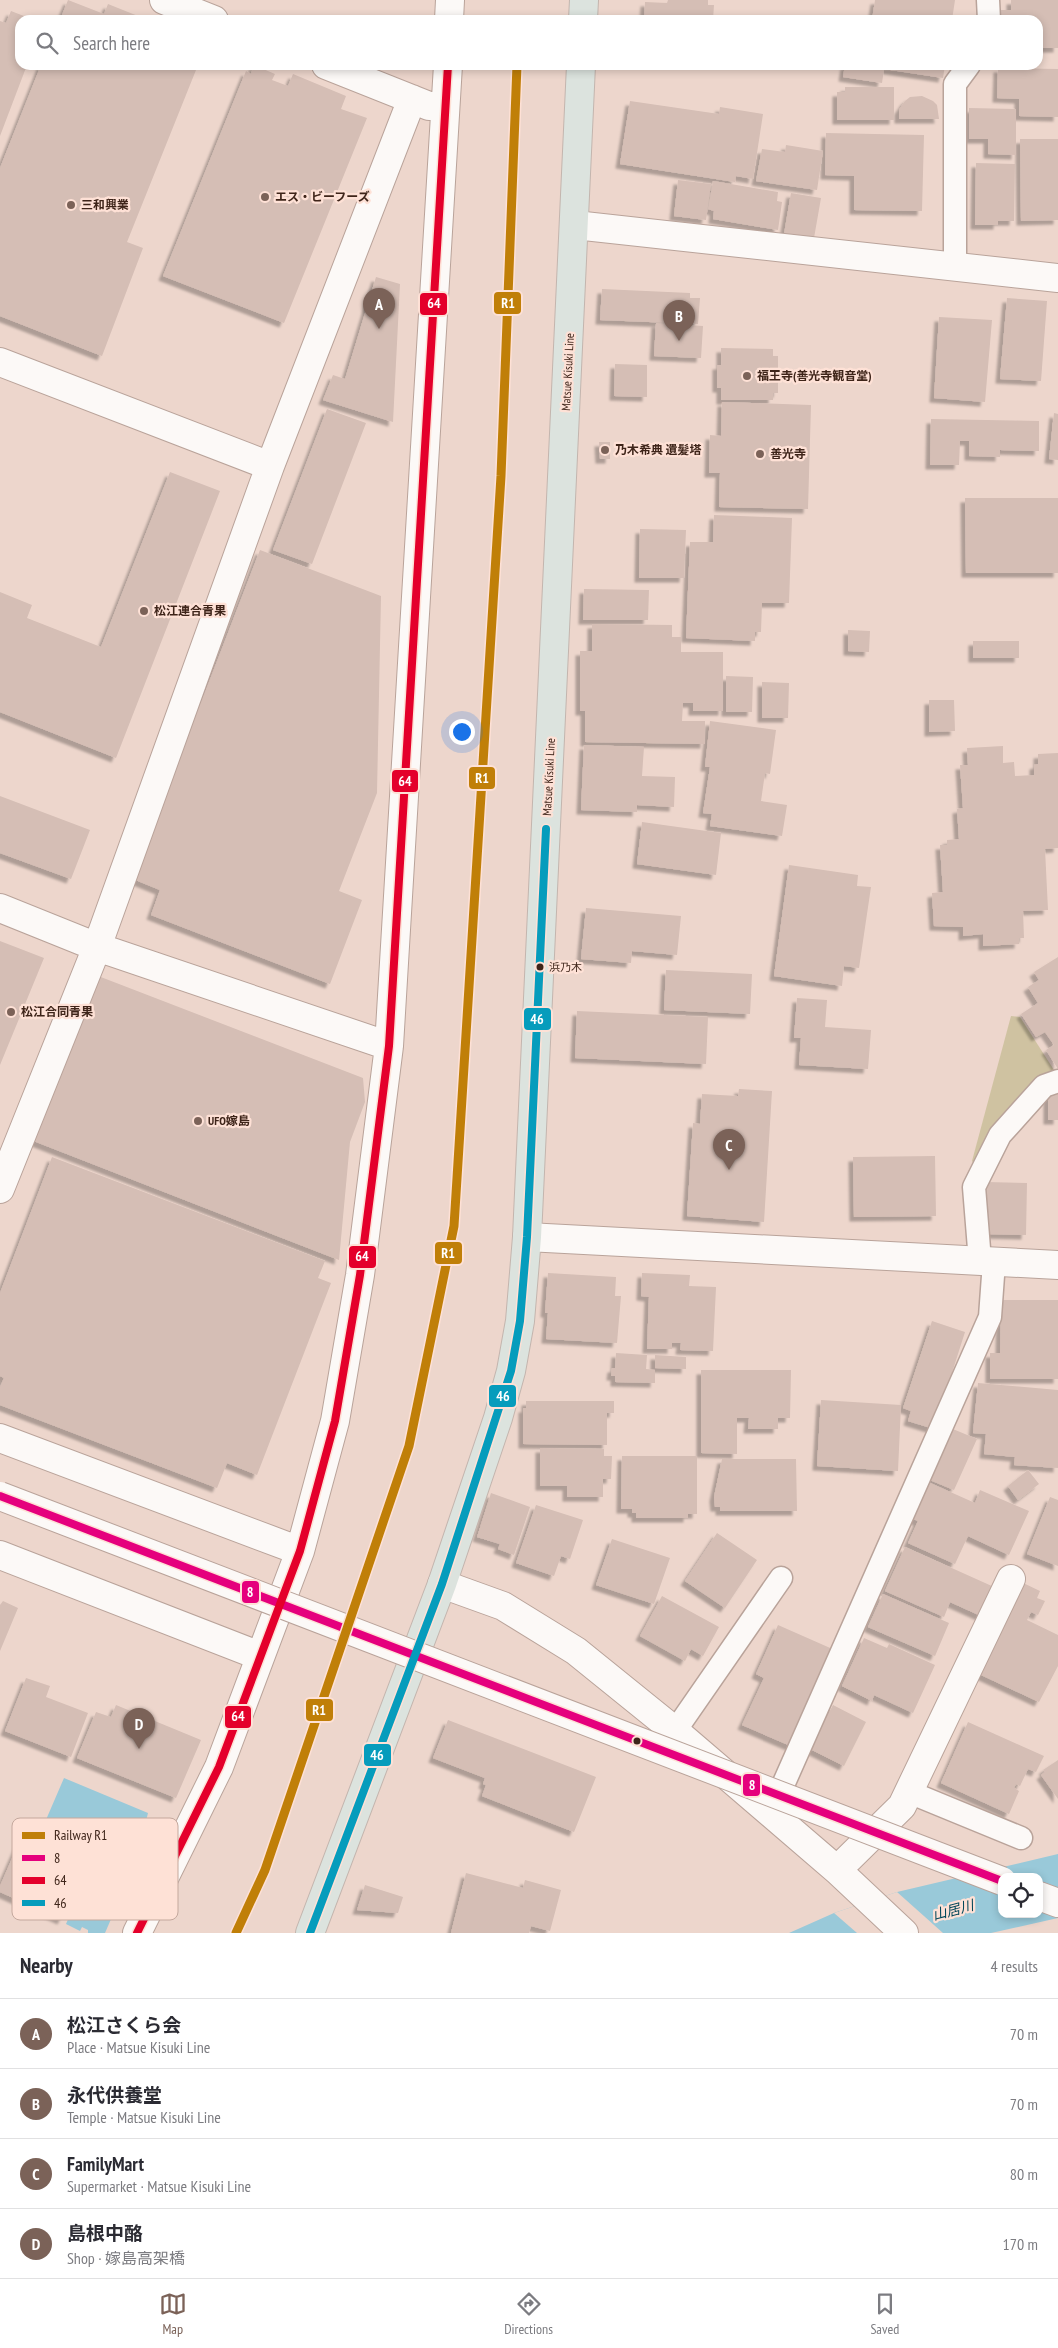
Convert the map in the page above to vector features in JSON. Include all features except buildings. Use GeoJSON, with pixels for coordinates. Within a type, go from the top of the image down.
{"type":"FeatureCollection","features":[{"type":"Feature","properties":{"kind":"main road"},"geometry":{"type":"LineString","coordinates":[[583,15],[584,0]]}},
{"type":"Feature","properties":{"kind":"main road","name":"Matsue Kisuki Line"},"geometry":{"type":"LineString","coordinates":[[310,1933],[442,1584],[512,1371],[520,1321],[527,1238],[581,70]]}},
{"type":"Feature","properties":{"kind":"street"},"geometry":{"type":"LineString","coordinates":[[164,0],[202,15]]}},
{"type":"Feature","properties":{"kind":"street"},"geometry":{"type":"LineString","coordinates":[[450,0],[450,15]]}},
{"type":"Feature","properties":{"kind":"street"},"geometry":{"type":"LineString","coordinates":[[339,70],[446,113]]}},
{"type":"Feature","properties":{"kind":"street"},"geometry":{"type":"LineString","coordinates":[[178,1849],[219,1767],[300,1552],[335,1421],[360,1275],[389,1046],[448,70]]}},
{"type":"Feature","properties":{"kind":"street"},"geometry":{"type":"LineString","coordinates":[[0,1189],[97,947],[270,466],[412,99]]}},
{"type":"Feature","properties":{"kind":"street"},"geometry":{"type":"LineString","coordinates":[[575,226],[1058,278]]}},
{"type":"Feature","properties":{"kind":"street"},"geometry":{"type":"LineString","coordinates":[[0,362],[270,466]]}},
{"type":"Feature","properties":{"kind":"street"},"geometry":{"type":"LineString","coordinates":[[0,908],[97,947],[389,1046]]}},
{"type":"Feature","properties":{"kind":"street"},"geometry":{"type":"LineString","coordinates":[[527,1238],[1058,1265]]}},
{"type":"Feature","properties":{"kind":"street"},"geometry":{"type":"LineString","coordinates":[[0,1438],[300,1552]]}},
{"type":"Feature","properties":{"kind":"street"},"geometry":{"type":"LineString","coordinates":[[0,1496],[998,1879]]}},
{"type":"Feature","properties":{"kind":"street"},"geometry":{"type":"LineString","coordinates":[[0,1555],[260,1656]]}},
{"type":"Feature","properties":{"kind":"street"},"geometry":{"type":"LineString","coordinates":[[846,1878],[902,1806],[1012,1579]]}},
{"type":"Feature","properties":{"kind":"street"},"geometry":{"type":"LineString","coordinates":[[442,1584],[503,1606],[576,1651],[675,1731],[771,1813],[846,1878],[904,1933]]}},
{"type":"Feature","properties":{"kind":"street"},"geometry":{"type":"LineString","coordinates":[[1043,1897],[1058,1903]]}},
{"type":"Feature","properties":{"kind":"street"},"geometry":{"type":"LineString","coordinates":[[136,1933],[142,1920]]}},
{"type":"Feature","properties":{"kind":"lane"},"geometry":{"type":"LineString","coordinates":[[988,0],[989,15]]}},
{"type":"Feature","properties":{"kind":"lane"},"geometry":{"type":"LineString","coordinates":[[956,267],[955,84],[965,70]]}},
{"type":"Feature","properties":{"kind":"lane"},"geometry":{"type":"LineString","coordinates":[[771,1813],[990,1318],[987,1262],[974,1187],[1000,1135],[1044,1086],[1058,1081]]}},
{"type":"Feature","properties":{"kind":"lane"},"geometry":{"type":"LineString","coordinates":[[675,1731],[781,1578]]}},
{"type":"Feature","properties":{"kind":"lane"},"geometry":{"type":"LineString","coordinates":[[909,1792],[1021,1838]]}},
{"type":"Feature","properties":{"kind":"shaded area"},"geometry":{"type":"Polygon","coordinates":[[[1011,1016],[1020,1017],[1054,1070],[1054,1073],[974,1164],[972,1161],[1011,1016]]]}},
{"type":"Feature","properties":{"kind":"water"},"geometry":{"type":"Polygon","coordinates":[[[64,1778],[148,1813],[147,1818],[47,1818],[64,1778]]]}},
{"type":"Feature","properties":{"kind":"water","name":"山居川"},"geometry":{"type":"Polygon","coordinates":[[[1058,1854],[1058,1918],[991,1933],[789,1933],[834,1913],[897,1892],[1058,1854]]]}},
{"type":"Feature","properties":{"kind":"water"},"geometry":{"type":"Polygon","coordinates":[[[68,1920],[111,1920],[105,1933],[88,1933],[88,1930],[82,1927],[80,1931],[66,1924],[68,1920]]]}},
{"type":"Feature","properties":{"kind":"pier"},"geometry":{"type":"Polygon","coordinates":[[[897,1892],[943,1933],[857,1933],[834,1913],[897,1892]]]}},
{"type":"Feature","properties":{"kind":"rail line","name":"R1"},"geometry":{"type":"LineString","coordinates":[[236,1933],[265,1870],[409,1446],[454,1226],[501,476],[517,70]]}},
{"type":"Feature","properties":{"kind":"transit line","name":"64"},"geometry":{"type":"LineString","coordinates":[[178,1850],[219,1767],[300,1551],[335,1421],[360,1275],[389,1046],[448,70]]}},
{"type":"Feature","properties":{"kind":"transit line","name":"46"},"geometry":{"type":"LineString","coordinates":[[310,1933],[442,1584],[511,1371],[520,1321],[527,1237],[546,829]]}},
{"type":"Feature","properties":{"kind":"transit line","name":"8"},"geometry":{"type":"LineString","coordinates":[[0,1496],[998,1879]]}},
{"type":"Feature","properties":{"kind":"transit line","name":"64"},"geometry":{"type":"LineString","coordinates":[[137,1933],[143,1920]]}},
{"type":"Feature","properties":{"kind":"place","name":"エス・ビーフーズ"},"geometry":{"type":"Point","coordinates":[265,197]}},
{"type":"Feature","properties":{"kind":"place","name":"三和興業"},"geometry":{"type":"Point","coordinates":[71,205]}},
{"type":"Feature","properties":{"kind":"place","name":"松江さくら会"},"geometry":{"type":"Point","coordinates":[379,329]}},
{"type":"Feature","properties":{"kind":"place","name":"永代供養堂"},"geometry":{"type":"Point","coordinates":[679,341]}},
{"type":"Feature","properties":{"kind":"place","name":"福王寺(善光寺観音堂)"},"geometry":{"type":"Point","coordinates":[747,376]}},
{"type":"Feature","properties":{"kind":"place","name":"乃木希典 遺髪塔"},"geometry":{"type":"Point","coordinates":[605,450]}},
{"type":"Feature","properties":{"kind":"place","name":"善光寺"},"geometry":{"type":"Point","coordinates":[760,454]}},
{"type":"Feature","properties":{"kind":"place","name":"松江連合青果"},"geometry":{"type":"Point","coordinates":[144,611]}},
{"type":"Feature","properties":{"kind":"place","name":"浜乃木"},"geometry":{"type":"Point","coordinates":[540,967]}},
{"type":"Feature","properties":{"kind":"place","name":"松江合同青果"},"geometry":{"type":"Point","coordinates":[11,1012]}},
{"type":"Feature","properties":{"kind":"place","name":"UFO嫁島"},"geometry":{"type":"Point","coordinates":[198,1121]}},
{"type":"Feature","properties":{"kind":"place","name":"FamilyMart"},"geometry":{"type":"Point","coordinates":[729,1170]}},
{"type":"Feature","properties":{"kind":"place","name":"島根中酪"},"geometry":{"type":"Point","coordinates":[139,1749]}}]}
